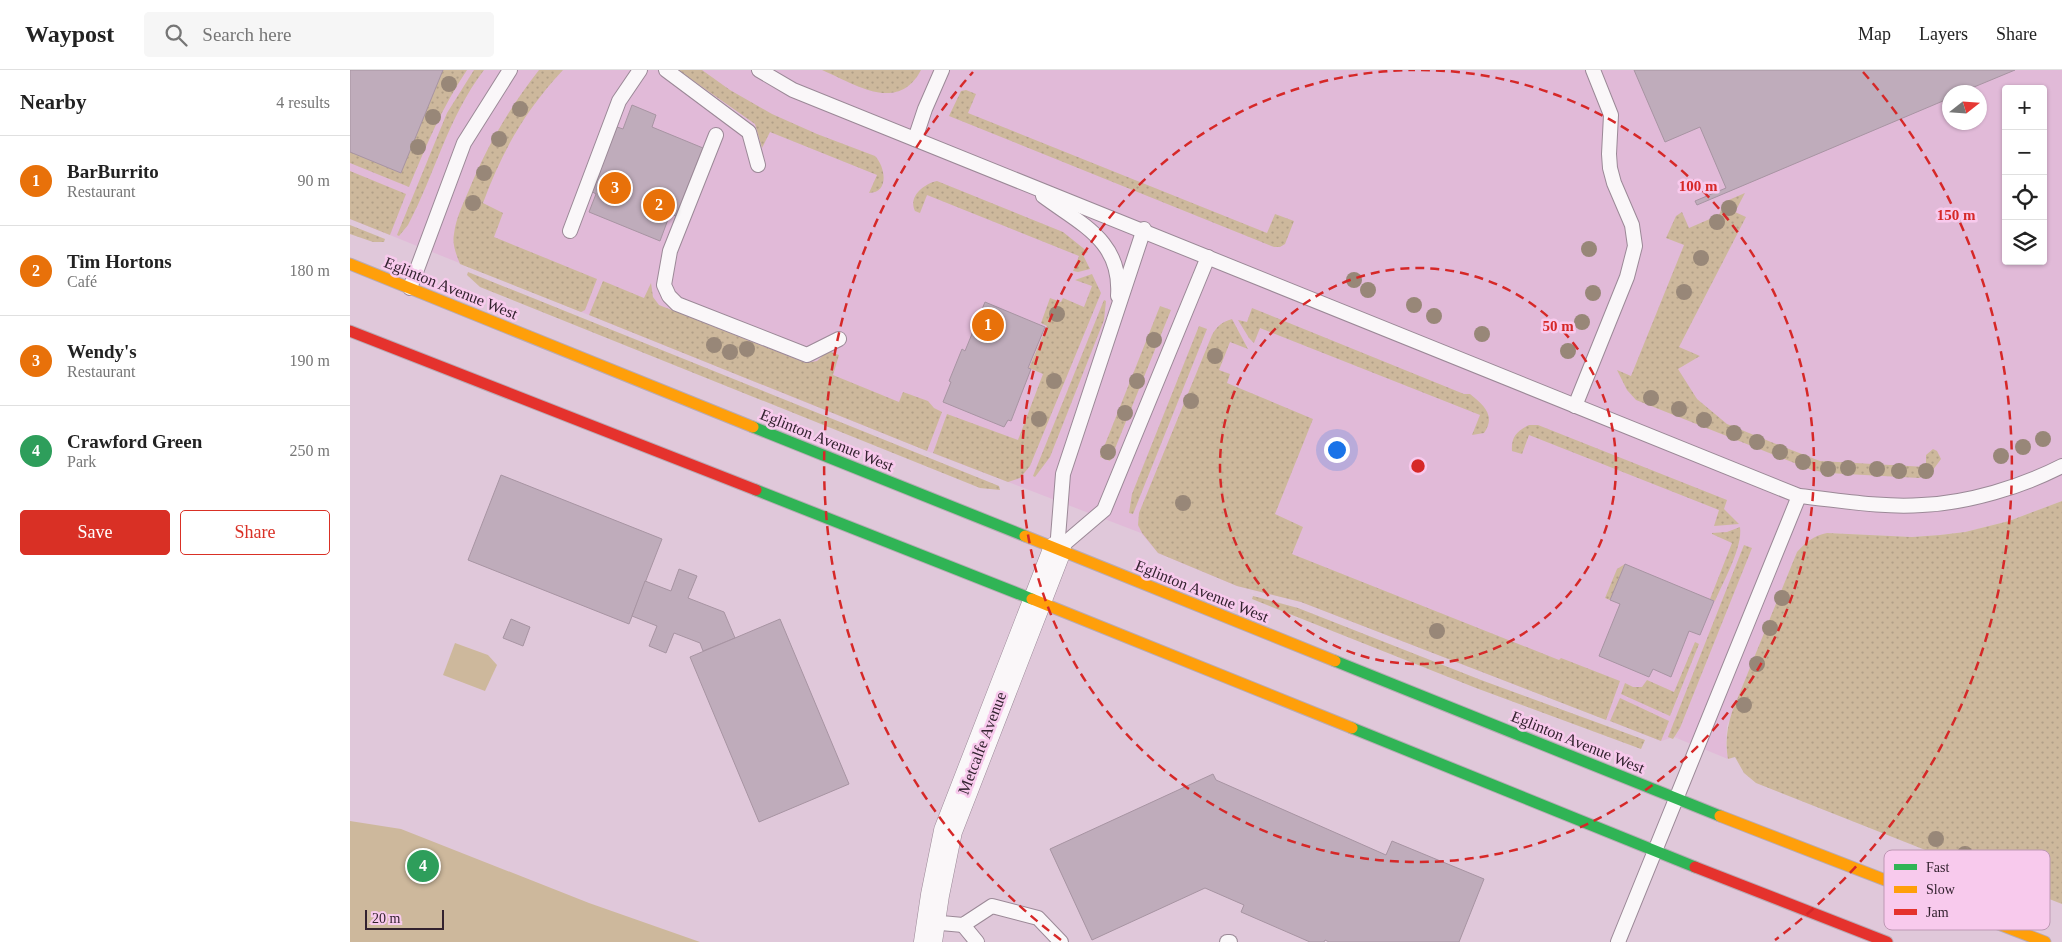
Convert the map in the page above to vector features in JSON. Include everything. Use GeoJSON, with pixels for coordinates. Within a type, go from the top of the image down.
{"type":"FeatureCollection","features":[{"type":"Feature","properties":{"kind":"main road","name":"Eglinton Avenue West"},"geometry":{"type":"LineString","coordinates":[[350,264],[1675,798],[1884,879]]}},
{"type":"Feature","properties":{"kind":"main road"},"geometry":{"type":"LineString","coordinates":[[350,331],[1037,600],[1653,850],[1887,942]]}},
{"type":"Feature","properties":{"kind":"main road","name":"Eglinton Avenue West"},"geometry":{"type":"LineString","coordinates":[[2014,930],[2045,942]]}},
{"type":"Feature","properties":{"kind":"street","name":"Metcalfe Avenue"},"geometry":{"type":"LineString","coordinates":[[929,932],[948,831],[1057,550]]}},
{"type":"Feature","properties":{"kind":"lane"},"geometry":{"type":"LineString","coordinates":[[410,288],[464,142],[510,70]]}},
{"type":"Feature","properties":{"kind":"lane"},"geometry":{"type":"LineString","coordinates":[[570,231],[619,101],[640,70]]}},
{"type":"Feature","properties":{"kind":"lane"},"geometry":{"type":"LineString","coordinates":[[666,70],[748,132],[758,164]]}},
{"type":"Feature","properties":{"kind":"lane"},"geometry":{"type":"LineString","coordinates":[[759,70],[793,90],[1144,230],[1799,496],[1875,504],[1922,505],[1974,497],[2010,487],[2062,466]]}},
{"type":"Feature","properties":{"kind":"lane"},"geometry":{"type":"LineString","coordinates":[[915,139],[925,109],[942,70]]}},
{"type":"Feature","properties":{"kind":"lane"},"geometry":{"type":"LineString","coordinates":[[1576,406],[1627,277],[1635,246],[1632,225],[1614,183],[1610,168],[1611,115],[1593,70]]}},
{"type":"Feature","properties":{"kind":"lane"},"geometry":{"type":"LineString","coordinates":[[716,135],[670,252],[664,285],[669,296],[677,304],[807,355],[839,338]]}},
{"type":"Feature","properties":{"kind":"lane"},"geometry":{"type":"LineString","coordinates":[[1026,184],[1087,229],[1102,242],[1113,257],[1117,272],[1117,311]]}},
{"type":"Feature","properties":{"kind":"lane"},"geometry":{"type":"LineString","coordinates":[[1057,550],[1063,474],[1144,230]]}},
{"type":"Feature","properties":{"kind":"lane"},"geometry":{"type":"LineString","coordinates":[[1057,550],[1104,510],[1208,257]]}},
{"type":"Feature","properties":{"kind":"lane"},"geometry":{"type":"LineString","coordinates":[[1618,942],[1653,850],[1799,496]]}},
{"type":"Feature","properties":{"kind":"lane"},"geometry":{"type":"LineString","coordinates":[[929,932],[962,925],[992,906],[1038,918],[1061,942]]}},
{"type":"Feature","properties":{"kind":"lane"},"geometry":{"type":"LineString","coordinates":[[962,925],[977,942]]}},
{"type":"Feature","properties":{"kind":"shaded area"},"geometry":{"type":"Polygon","coordinates":[[[350,70],[2062,70],[2062,501],[2009,521],[1965,532],[1912,537],[1827,533],[1797,552],[1727,726],[1726,747],[1728,759],[1674,737],[1661,741],[1301,602],[1237,586],[1158,553],[1141,533],[927,451],[350,219],[350,70]]]}},
{"type":"Feature","properties":{"kind":"shaded area"},"geometry":{"type":"Polygon","coordinates":[[[443,70],[467,70],[442,112],[409,187],[350,163],[350,152],[443,70]]]}},
{"type":"Feature","properties":{"kind":"shaded area"},"geometry":{"type":"Polygon","coordinates":[[[474,70],[484,70],[451,126],[418,206],[408,225],[399,236],[397,235],[447,113],[474,70]]]}},
{"type":"Feature","properties":{"kind":"shaded area"},"geometry":{"type":"Polygon","coordinates":[[[539,70],[563,70],[549,85],[516,132],[498,166],[483,203],[503,213],[494,237],[597,279],[585,310],[581,312],[460,264],[454,245],[454,234],[458,217],[483,158],[518,98],[539,70]]]}},
{"type":"Feature","properties":{"kind":"shaded area"},"geometry":{"type":"Polygon","coordinates":[[[678,70],[702,70],[730,90],[772,114],[817,134],[875,156],[883,172],[883,184],[876,192],[869,193],[877,175],[770,132],[762,148],[755,124],[678,70]]]}},
{"type":"Feature","properties":{"kind":"shaded area"},"geometry":{"type":"Polygon","coordinates":[[[822,70],[921,70],[911,83],[900,91],[888,93],[862,88],[822,70]]]}},
{"type":"Feature","properties":{"kind":"shaded area"},"geometry":{"type":"Polygon","coordinates":[[[966,90],[976,94],[968,113],[1267,233],[1275,214],[1294,221],[1285,244],[1280,247],[1274,247],[949,116],[961,91],[966,90]]]}},
{"type":"Feature","properties":{"kind":"shaded area"},"geometry":{"type":"Polygon","coordinates":[[[350,171],[406,194],[390,235],[350,219],[350,171]]]}},
{"type":"Feature","properties":{"kind":"shaded area"},"geometry":{"type":"Polygon","coordinates":[[[937,181],[1063,232],[1088,252],[1083,255],[1090,269],[1078,272],[1073,271],[1079,256],[927,195],[920,213],[915,211],[913,206],[915,196],[922,188],[937,181]]]}},
{"type":"Feature","properties":{"kind":"shaded area"},"geometry":{"type":"Polygon","coordinates":[[[1745,193],[1735,212],[1746,217],[1679,347],[1700,356],[1678,369],[1697,399],[1727,424],[1820,461],[1926,467],[1926,455],[1933,449],[1937,451],[1941,459],[1930,474],[1919,478],[1828,473],[1812,470],[1636,400],[1627,390],[1617,370],[1631,376],[1684,245],[1666,238],[1676,216],[1682,212],[1689,228],[1719,215],[1724,202],[1745,193]]]}},
{"type":"Feature","properties":{"kind":"shaded area"},"geometry":{"type":"Polygon","coordinates":[[[350,225],[385,239],[384,242],[373,242],[350,234],[350,225]]]}},
{"type":"Feature","properties":{"kind":"shaded area"},"geometry":{"type":"Polygon","coordinates":[[[468,272],[999,486],[1000,490],[980,488],[480,287],[467,275],[468,272]]]}},
{"type":"Feature","properties":{"kind":"shaded area"},"geometry":{"type":"Polygon","coordinates":[[[1092,274],[1101,293],[1030,466],[1020,478],[1008,482],[933,453],[947,414],[1018,440],[1043,374],[1029,368],[1047,326],[1041,323],[1050,298],[1061,302],[1063,298],[1084,307],[1092,286],[1075,280],[1092,274]]]}},
{"type":"Feature","properties":{"kind":"shaded area"},"geometry":{"type":"Polygon","coordinates":[[[603,281],[644,298],[651,283],[653,297],[659,305],[806,363],[817,361],[828,351],[839,355],[833,375],[899,402],[903,392],[928,401],[934,408],[942,412],[927,451],[589,315],[603,281]]]}},
{"type":"Feature","properties":{"kind":"shaded area"},"geometry":{"type":"Polygon","coordinates":[[[1104,300],[1106,301],[1104,320],[1050,457],[1035,477],[1033,476],[1104,300]]]}},
{"type":"Feature","properties":{"kind":"shaded area"},"geometry":{"type":"Polygon","coordinates":[[[1160,306],[1171,310],[1110,461],[1100,457],[1160,306]]]}},
{"type":"Feature","properties":{"kind":"shaded area"},"geometry":{"type":"Polygon","coordinates":[[[1252,308],[1464,394],[1470,394],[1480,402],[1489,416],[1484,433],[1472,435],[1480,415],[1260,328],[1254,343],[1238,320],[1247,322],[1252,308]]]}},
{"type":"Feature","properties":{"kind":"shaded area"},"geometry":{"type":"Polygon","coordinates":[[[1232,319],[1248,349],[1230,342],[1219,370],[1230,374],[1227,383],[1313,419],[1275,514],[1303,527],[1292,554],[1559,660],[1561,658],[1620,681],[1606,720],[1301,602],[1237,586],[1158,553],[1138,525],[1139,513],[1212,335],[1220,325],[1232,319]]]}},
{"type":"Feature","properties":{"kind":"shaded area"},"geometry":{"type":"Polygon","coordinates":[[[1199,326],[1207,329],[1133,514],[1129,513],[1132,494],[1199,326]]]}},
{"type":"Feature","properties":{"kind":"shaded area"},"geometry":{"type":"Polygon","coordinates":[[[1529,425],[1538,425],[1727,500],[1724,509],[1739,524],[1714,526],[1719,510],[1529,435],[1522,454],[1512,451],[1514,438],[1529,425]]]}},
{"type":"Feature","properties":{"kind":"shaded area"},"geometry":{"type":"Polygon","coordinates":[[[2062,501],[2062,904],[2050,899],[2050,850],[1925,850],[1756,783],[1744,773],[1735,757],[1728,759],[1727,735],[1732,712],[1797,552],[1807,542],[1827,533],[1912,537],[1965,532],[2009,521],[2062,501]]]}},
{"type":"Feature","properties":{"kind":"shaded area"},"geometry":{"type":"Polygon","coordinates":[[[1740,527],[1736,554],[1715,601],[1710,599],[1732,543],[1712,533],[1727,532],[1740,527]]]}},
{"type":"Feature","properties":{"kind":"shaded area"},"geometry":{"type":"Polygon","coordinates":[[[1744,545],[1752,548],[1680,728],[1673,739],[1668,737],[1744,545]]]}},
{"type":"Feature","properties":{"kind":"shaded area"},"geometry":{"type":"Polygon","coordinates":[[[1625,564],[1610,600],[1605,598],[1617,569],[1625,564]]]}},
{"type":"Feature","properties":{"kind":"shaded area"},"geometry":{"type":"Polygon","coordinates":[[[1253,596],[1298,608],[1481,680],[1645,740],[1641,749],[1476,688],[1252,599],[1253,596]]]}},
{"type":"Feature","properties":{"kind":"shaded area"},"geometry":{"type":"Polygon","coordinates":[[[1695,642],[1699,644],[1670,716],[1621,694],[1625,683],[1633,687],[1642,687],[1647,680],[1674,692],[1695,642]]]}},
{"type":"Feature","properties":{"kind":"shaded area"},"geometry":{"type":"Polygon","coordinates":[[[455,643],[488,655],[497,665],[485,691],[443,675],[455,643]]]}},
{"type":"Feature","properties":{"kind":"shaded area"},"geometry":{"type":"Polygon","coordinates":[[[1620,698],[1669,721],[1661,741],[1610,721],[1620,698]]]}},
{"type":"Feature","properties":{"kind":"shaded area"},"geometry":{"type":"Polygon","coordinates":[[[350,821],[401,829],[589,903],[700,942],[350,942],[350,821]]]}},
{"type":"Feature","properties":{"kind":"building"},"geometry":{"type":"Polygon","coordinates":[[[350,70],[443,70],[401,173],[350,152],[350,70]]]}},
{"type":"Feature","properties":{"kind":"building"},"geometry":{"type":"Polygon","coordinates":[[[1634,70],[2015,70],[1979,85],[1942,85],[1942,101],[1697,205],[1695,201],[1726,188],[1700,127],[1665,142],[1634,70]]]}},
{"type":"Feature","properties":{"kind":"building"},"geometry":{"type":"Polygon","coordinates":[[[632,105],[656,115],[652,127],[703,148],[676,216],[670,214],[660,241],[589,212],[596,194],[591,191],[617,127],[623,129],[632,105]]]}},
{"type":"Feature","properties":{"kind":"building"},"geometry":{"type":"Polygon","coordinates":[[[985,302],[1045,327],[1028,368],[1031,369],[1011,421],[1008,420],[1004,427],[943,402],[962,349],[965,351],[985,302]]]}},
{"type":"Feature","properties":{"kind":"building"},"geometry":{"type":"Polygon","coordinates":[[[501,475],[662,539],[629,624],[468,560],[501,475]]]}},
{"type":"Feature","properties":{"kind":"building"},"geometry":{"type":"Polygon","coordinates":[[[1625,564],[1714,601],[1700,635],[1689,631],[1671,677],[1653,669],[1649,677],[1599,656],[1620,604],[1610,600],[1625,564]]]}},
{"type":"Feature","properties":{"kind":"building"},"geometry":{"type":"Polygon","coordinates":[[[679,569],[697,576],[688,598],[724,612],[735,638],[703,651],[700,643],[674,633],[666,653],[649,646],[657,626],[632,616],[645,581],[671,591],[679,569]]]}},
{"type":"Feature","properties":{"kind":"building"},"geometry":{"type":"Polygon","coordinates":[[[511,619],[530,627],[523,646],[503,638],[511,619]]]}},
{"type":"Feature","properties":{"kind":"building"},"geometry":{"type":"Polygon","coordinates":[[[780,619],[849,784],[759,822],[690,657],[780,619]]]}},
{"type":"Feature","properties":{"kind":"building"},"geometry":{"type":"Polygon","coordinates":[[[1213,774],[1216,780],[1386,855],[1392,841],[1484,879],[1459,942],[1329,942],[1325,940],[1324,942],[1310,942],[1241,912],[1244,905],[1205,888],[1092,940],[1050,849],[1213,774]]]}},
{"type":"Feature","properties":{"kind":"traffic: fast"},"geometry":{"type":"LineString","coordinates":[[753,427],[1025,536]]}},
{"type":"Feature","properties":{"kind":"traffic: fast"},"geometry":{"type":"LineString","coordinates":[[756,490],[1032,599]]}},
{"type":"Feature","properties":{"kind":"traffic: fast"},"geometry":{"type":"LineString","coordinates":[[1335,661],[1720,816]]}},
{"type":"Feature","properties":{"kind":"traffic: fast"},"geometry":{"type":"LineString","coordinates":[[1352,728],[1695,867]]}},
{"type":"Feature","properties":{"kind":"traffic: slow"},"geometry":{"type":"LineString","coordinates":[[350,264],[753,427]]}},
{"type":"Feature","properties":{"kind":"traffic: slow"},"geometry":{"type":"LineString","coordinates":[[1025,536],[1335,661]]}},
{"type":"Feature","properties":{"kind":"traffic: slow"},"geometry":{"type":"LineString","coordinates":[[1032,599],[1352,728]]}},
{"type":"Feature","properties":{"kind":"traffic: slow"},"geometry":{"type":"LineString","coordinates":[[1720,816],[1884,880]]}},
{"type":"Feature","properties":{"kind":"traffic: slow"},"geometry":{"type":"LineString","coordinates":[[2014,930],[2045,942]]}},
{"type":"Feature","properties":{"kind":"traffic: jam"},"geometry":{"type":"LineString","coordinates":[[350,331],[756,490]]}},
{"type":"Feature","properties":{"kind":"traffic: jam"},"geometry":{"type":"LineString","coordinates":[[1695,867],[1887,942]]}},
{"type":"Feature","properties":{"kind":"place","name":"Wendy's"},"geometry":{"type":"Point","coordinates":[615,188]}},
{"type":"Feature","properties":{"kind":"place","name":"Tim Hortons"},"geometry":{"type":"Point","coordinates":[659,205]}},
{"type":"Feature","properties":{"kind":"place","name":"BarBurrito"},"geometry":{"type":"Point","coordinates":[988,325]}},
{"type":"Feature","properties":{"kind":"place","name":"Crawford Green"},"geometry":{"type":"Point","coordinates":[423,866]}}]}
